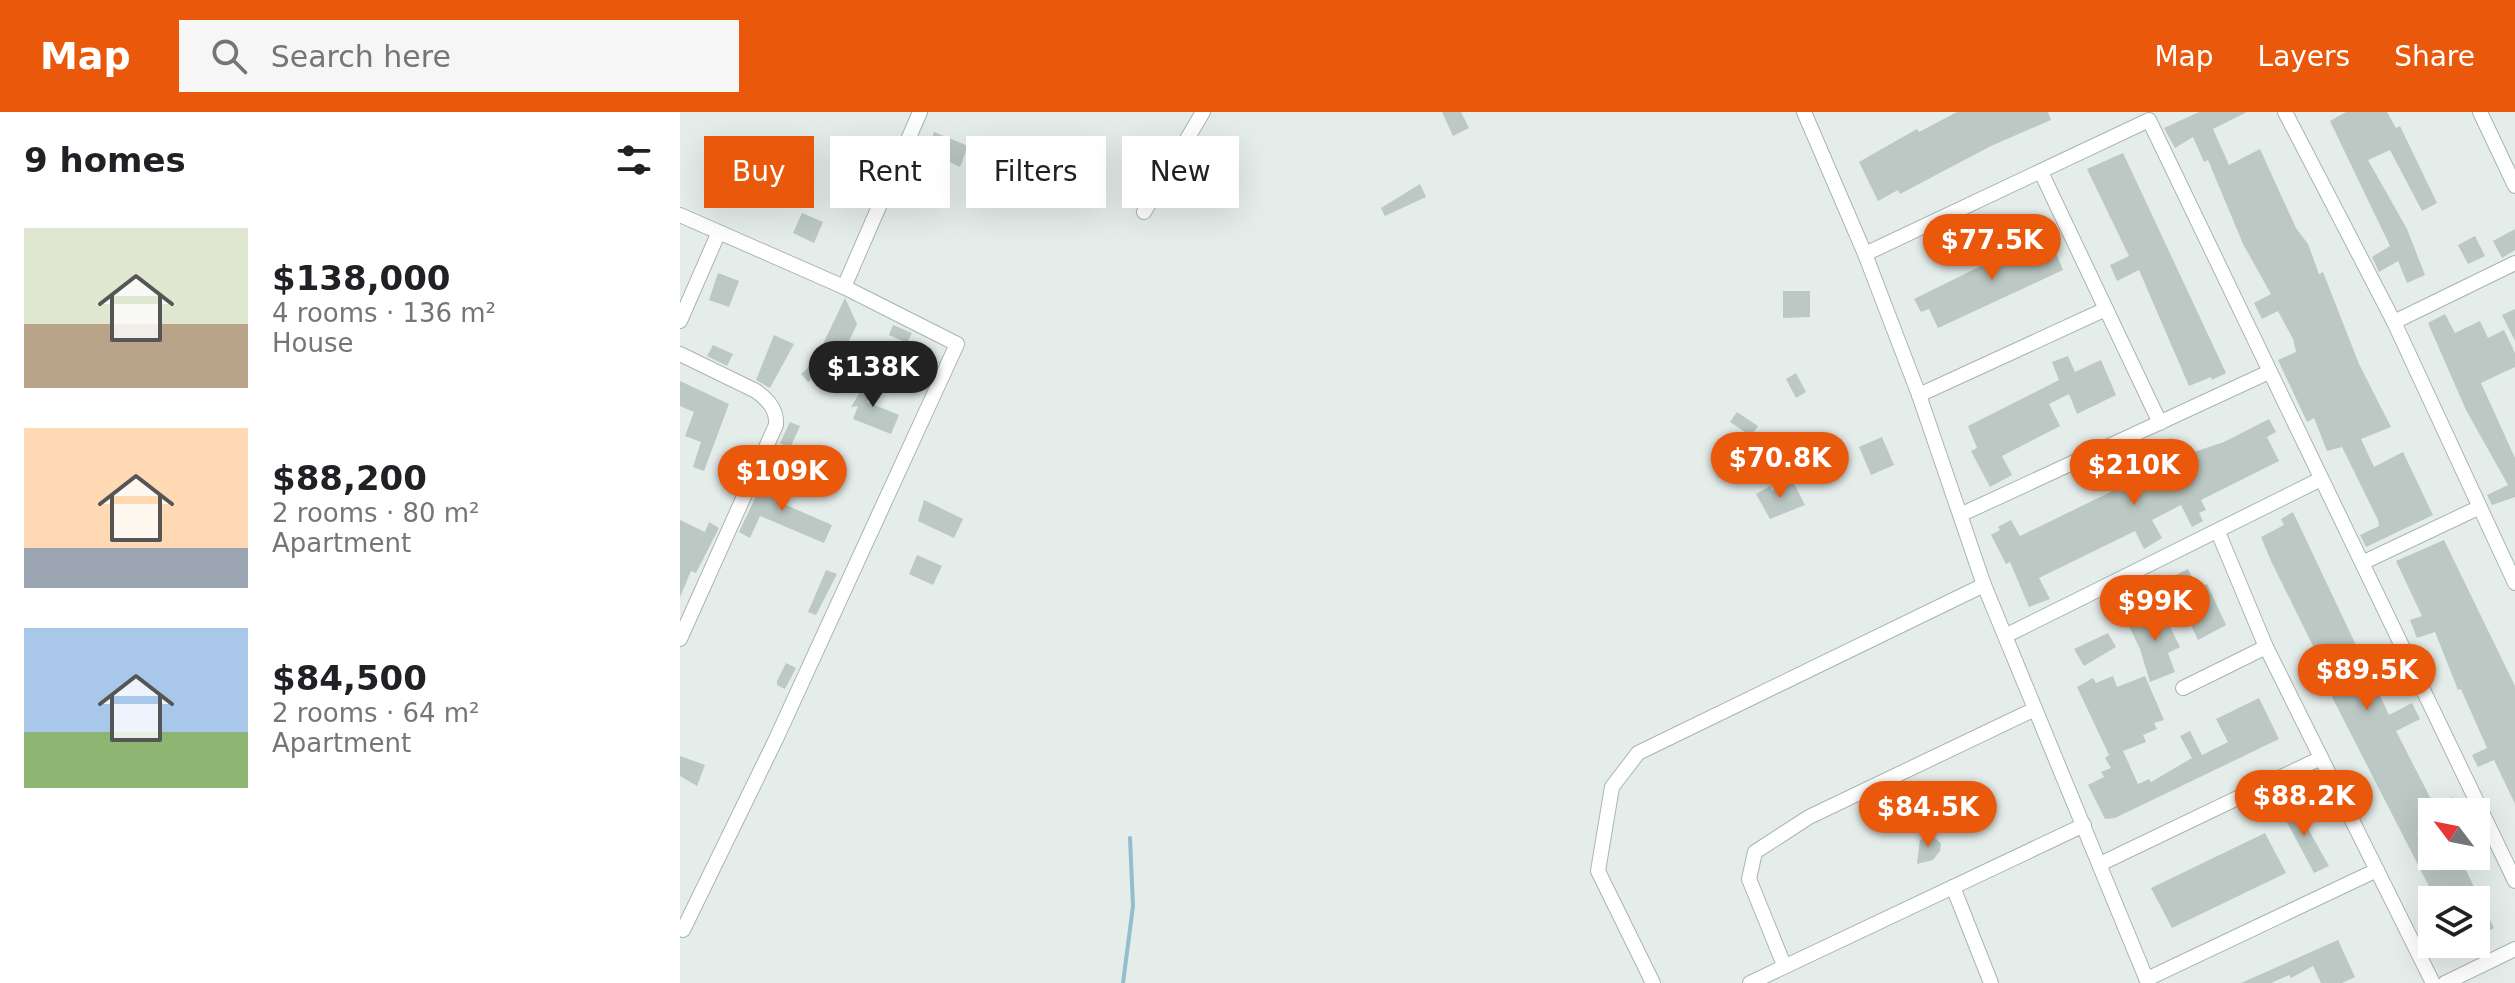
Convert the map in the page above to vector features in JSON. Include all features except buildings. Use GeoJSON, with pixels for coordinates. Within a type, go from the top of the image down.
{"type":"FeatureCollection","features":[{"type":"Feature","properties":{"kind":"street"},"geometry":{"type":"LineString","coordinates":[[844,287],[920,112]]}},
{"type":"Feature","properties":{"kind":"street"},"geometry":{"type":"LineString","coordinates":[[1144,212],[1203,112]]}},
{"type":"Feature","properties":{"kind":"street"},"geometry":{"type":"LineString","coordinates":[[1804,112],[1865,254],[1919,395],[1984,585],[2147,981],[2377,870]]}},
{"type":"Feature","properties":{"kind":"street"},"geometry":{"type":"LineString","coordinates":[[2285,112],[2394,322],[2515,582]]}},
{"type":"Feature","properties":{"kind":"street"},"geometry":{"type":"LineString","coordinates":[[2480,112],[2515,186]]}},
{"type":"Feature","properties":{"kind":"street"},"geometry":{"type":"LineString","coordinates":[[1865,254],[2041,172],[2148,116],[2515,881]]}},
{"type":"Feature","properties":{"kind":"street"},"geometry":{"type":"LineString","coordinates":[[2041,172],[2160,423]]}},
{"type":"Feature","properties":{"kind":"street"},"geometry":{"type":"LineString","coordinates":[[680,215],[844,287],[957,344],[776,739],[681,932]]}},
{"type":"Feature","properties":{"kind":"street"},"geometry":{"type":"LineString","coordinates":[[680,321],[718,234]]}},
{"type":"Feature","properties":{"kind":"street"},"geometry":{"type":"LineString","coordinates":[[2394,322],[2515,263]]}},
{"type":"Feature","properties":{"kind":"street"},"geometry":{"type":"LineString","coordinates":[[1919,395],[2106,309]]}},
{"type":"Feature","properties":{"kind":"street"},"geometry":{"type":"LineString","coordinates":[[680,354],[756,391],[766,399],[776,417],[776,425],[680,639]]}},
{"type":"Feature","properties":{"kind":"street"},"geometry":{"type":"LineString","coordinates":[[1962,514],[2269,372]]}},
{"type":"Feature","properties":{"kind":"street"},"geometry":{"type":"LineString","coordinates":[[2007,635],[2321,479]]}},
{"type":"Feature","properties":{"kind":"street"},"geometry":{"type":"LineString","coordinates":[[2364,562],[2478,508]]}},
{"type":"Feature","properties":{"kind":"street"},"geometry":{"type":"LineString","coordinates":[[2218,532],[2266,647],[2433,983]]}},
{"type":"Feature","properties":{"kind":"street"},"geometry":{"type":"LineString","coordinates":[[1653,983],[1598,871],[1612,787],[1638,753],[1984,585]]}},
{"type":"Feature","properties":{"kind":"street"},"geometry":{"type":"LineString","coordinates":[[2183,688],[2266,647]]}},
{"type":"Feature","properties":{"kind":"street"},"geometry":{"type":"LineString","coordinates":[[1784,965],[1749,879],[1755,852],[1809,817],[2035,709]]}},
{"type":"Feature","properties":{"kind":"street"},"geometry":{"type":"LineString","coordinates":[[2100,864],[2321,758]]}},
{"type":"Feature","properties":{"kind":"street"},"geometry":{"type":"LineString","coordinates":[[1750,983],[2084,825]]}},
{"type":"Feature","properties":{"kind":"street"},"geometry":{"type":"LineString","coordinates":[[1953,887],[1991,983]]}},
{"type":"Feature","properties":{"kind":"street"},"geometry":{"type":"LineString","coordinates":[[2445,983],[2515,949]]}},
{"type":"Feature","properties":{"kind":"waterway"},"geometry":{"type":"LineString","coordinates":[[1123,983],[1133,906],[1130,838]]}}]}
